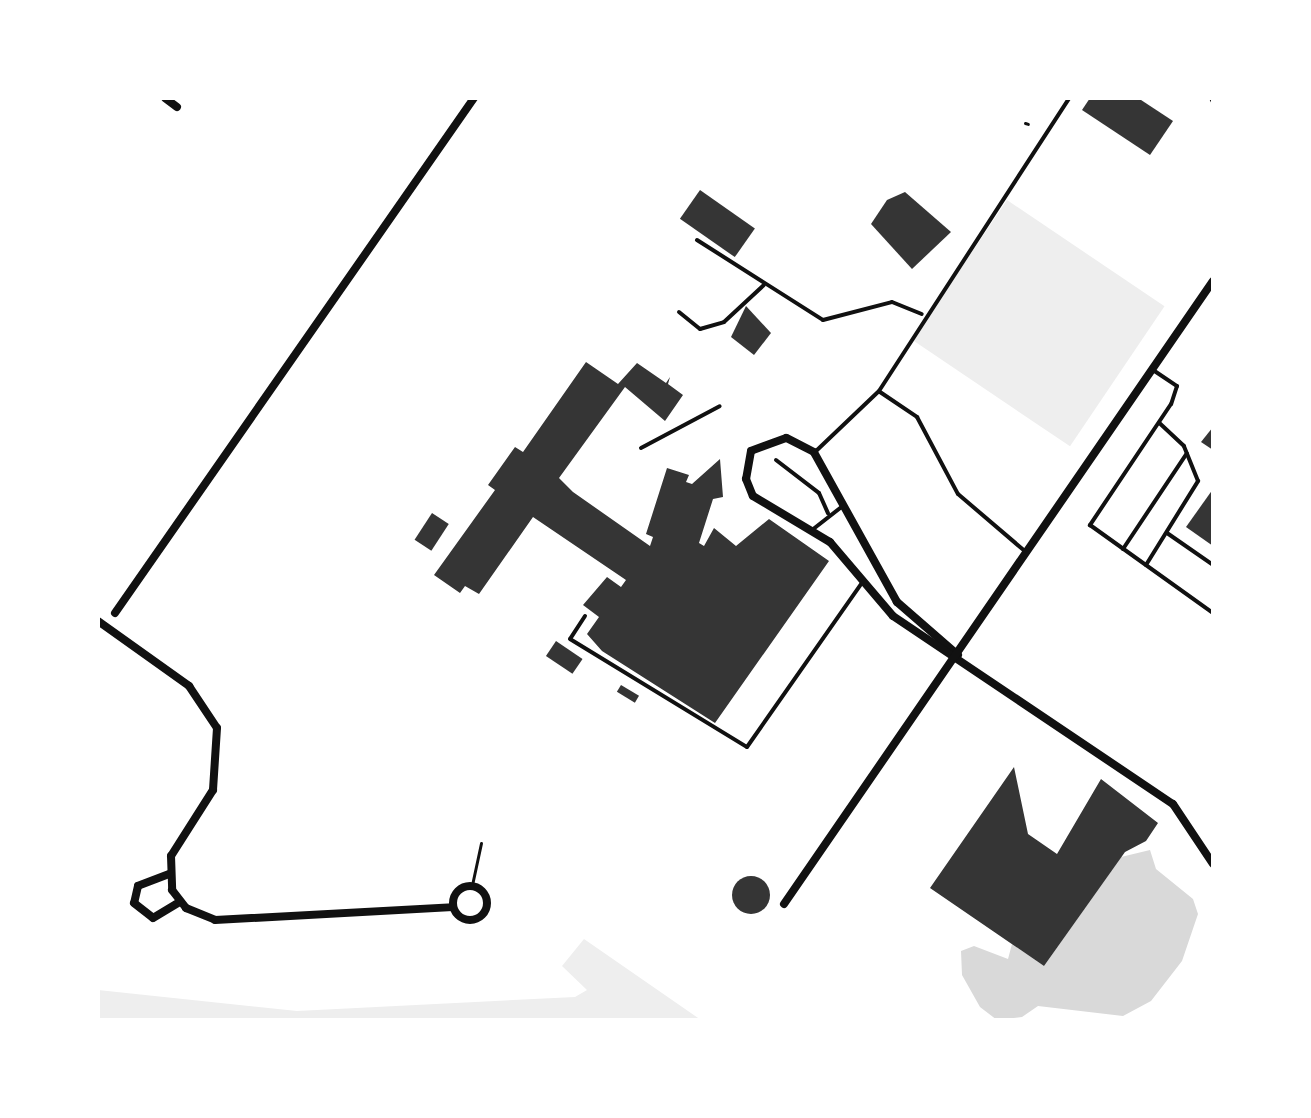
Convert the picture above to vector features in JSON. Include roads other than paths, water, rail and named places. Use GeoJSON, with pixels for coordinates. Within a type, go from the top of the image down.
{"type":"FeatureCollection","features":[{"type":"Feature","properties":{"kind":"street"},"geometry":{"type":"LineString","coordinates":[[165,98],[177,107]]}},
{"type":"Feature","properties":{"kind":"street"},"geometry":{"type":"LineString","coordinates":[[115,613],[474,98]]}},
{"type":"Feature","properties":{"kind":"street"},"geometry":{"type":"LineString","coordinates":[[784,904],[1028,554],[1213,281]]}},
{"type":"Feature","properties":{"kind":"street"},"geometry":{"type":"LineString","coordinates":[[958,655],[897,602],[814,452],[774,440],[761,443],[746,461],[753,496],[812,530],[864,581],[893,616],[958,655],[1173,804],[1213,864]]}},
{"type":"Feature","properties":{"kind":"street"},"geometry":{"type":"LineString","coordinates":[[98,621],[189,686],[217,728],[216,780],[177,845],[169,874],[180,902],[215,920],[453,907],[468,920],[483,914],[487,898],[472,885],[458,889],[453,907]]}},
{"type":"Feature","properties":{"kind":"street"},"geometry":{"type":"LineString","coordinates":[[169,874],[143,882],[134,903],[153,918],[180,902]]}},
{"type":"Feature","properties":{"kind":"lane"},"geometry":{"type":"LineString","coordinates":[[814,452],[879,391],[922,314],[1069,98]]}},
{"type":"Feature","properties":{"kind":"lane"},"geometry":{"type":"LineString","coordinates":[[697,240],[823,320],[892,302],[922,314]]}},
{"type":"Feature","properties":{"kind":"lane"},"geometry":{"type":"LineString","coordinates":[[679,312],[700,329],[724,322],[764,285]]}},
{"type":"Feature","properties":{"kind":"lane"},"geometry":{"type":"LineString","coordinates":[[1151,369],[1177,386],[1159,423],[1090,525],[1213,613]]}},
{"type":"Feature","properties":{"kind":"lane"},"geometry":{"type":"LineString","coordinates":[[879,391],[917,417],[958,494],[1028,554]]}},
{"type":"Feature","properties":{"kind":"lane"},"geometry":{"type":"LineString","coordinates":[[641,448],[720,406]]}},
{"type":"Feature","properties":{"kind":"lane"},"geometry":{"type":"LineString","coordinates":[[1146,565],[1198,481],[1187,453],[1159,423]]}},
{"type":"Feature","properties":{"kind":"lane"},"geometry":{"type":"LineString","coordinates":[[1123,549],[1187,453]]}},
{"type":"Feature","properties":{"kind":"lane"},"geometry":{"type":"LineString","coordinates":[[776,460],[819,493],[828,513]]}},
{"type":"Feature","properties":{"kind":"lane"},"geometry":{"type":"LineString","coordinates":[[812,530],[828,513],[845,505]]}},
{"type":"Feature","properties":{"kind":"lane"},"geometry":{"type":"LineString","coordinates":[[1167,533],[1213,565]]}},
{"type":"Feature","properties":{"kind":"lane"},"geometry":{"type":"LineString","coordinates":[[585,616],[570,639],[747,747],[864,581]]}}]}
